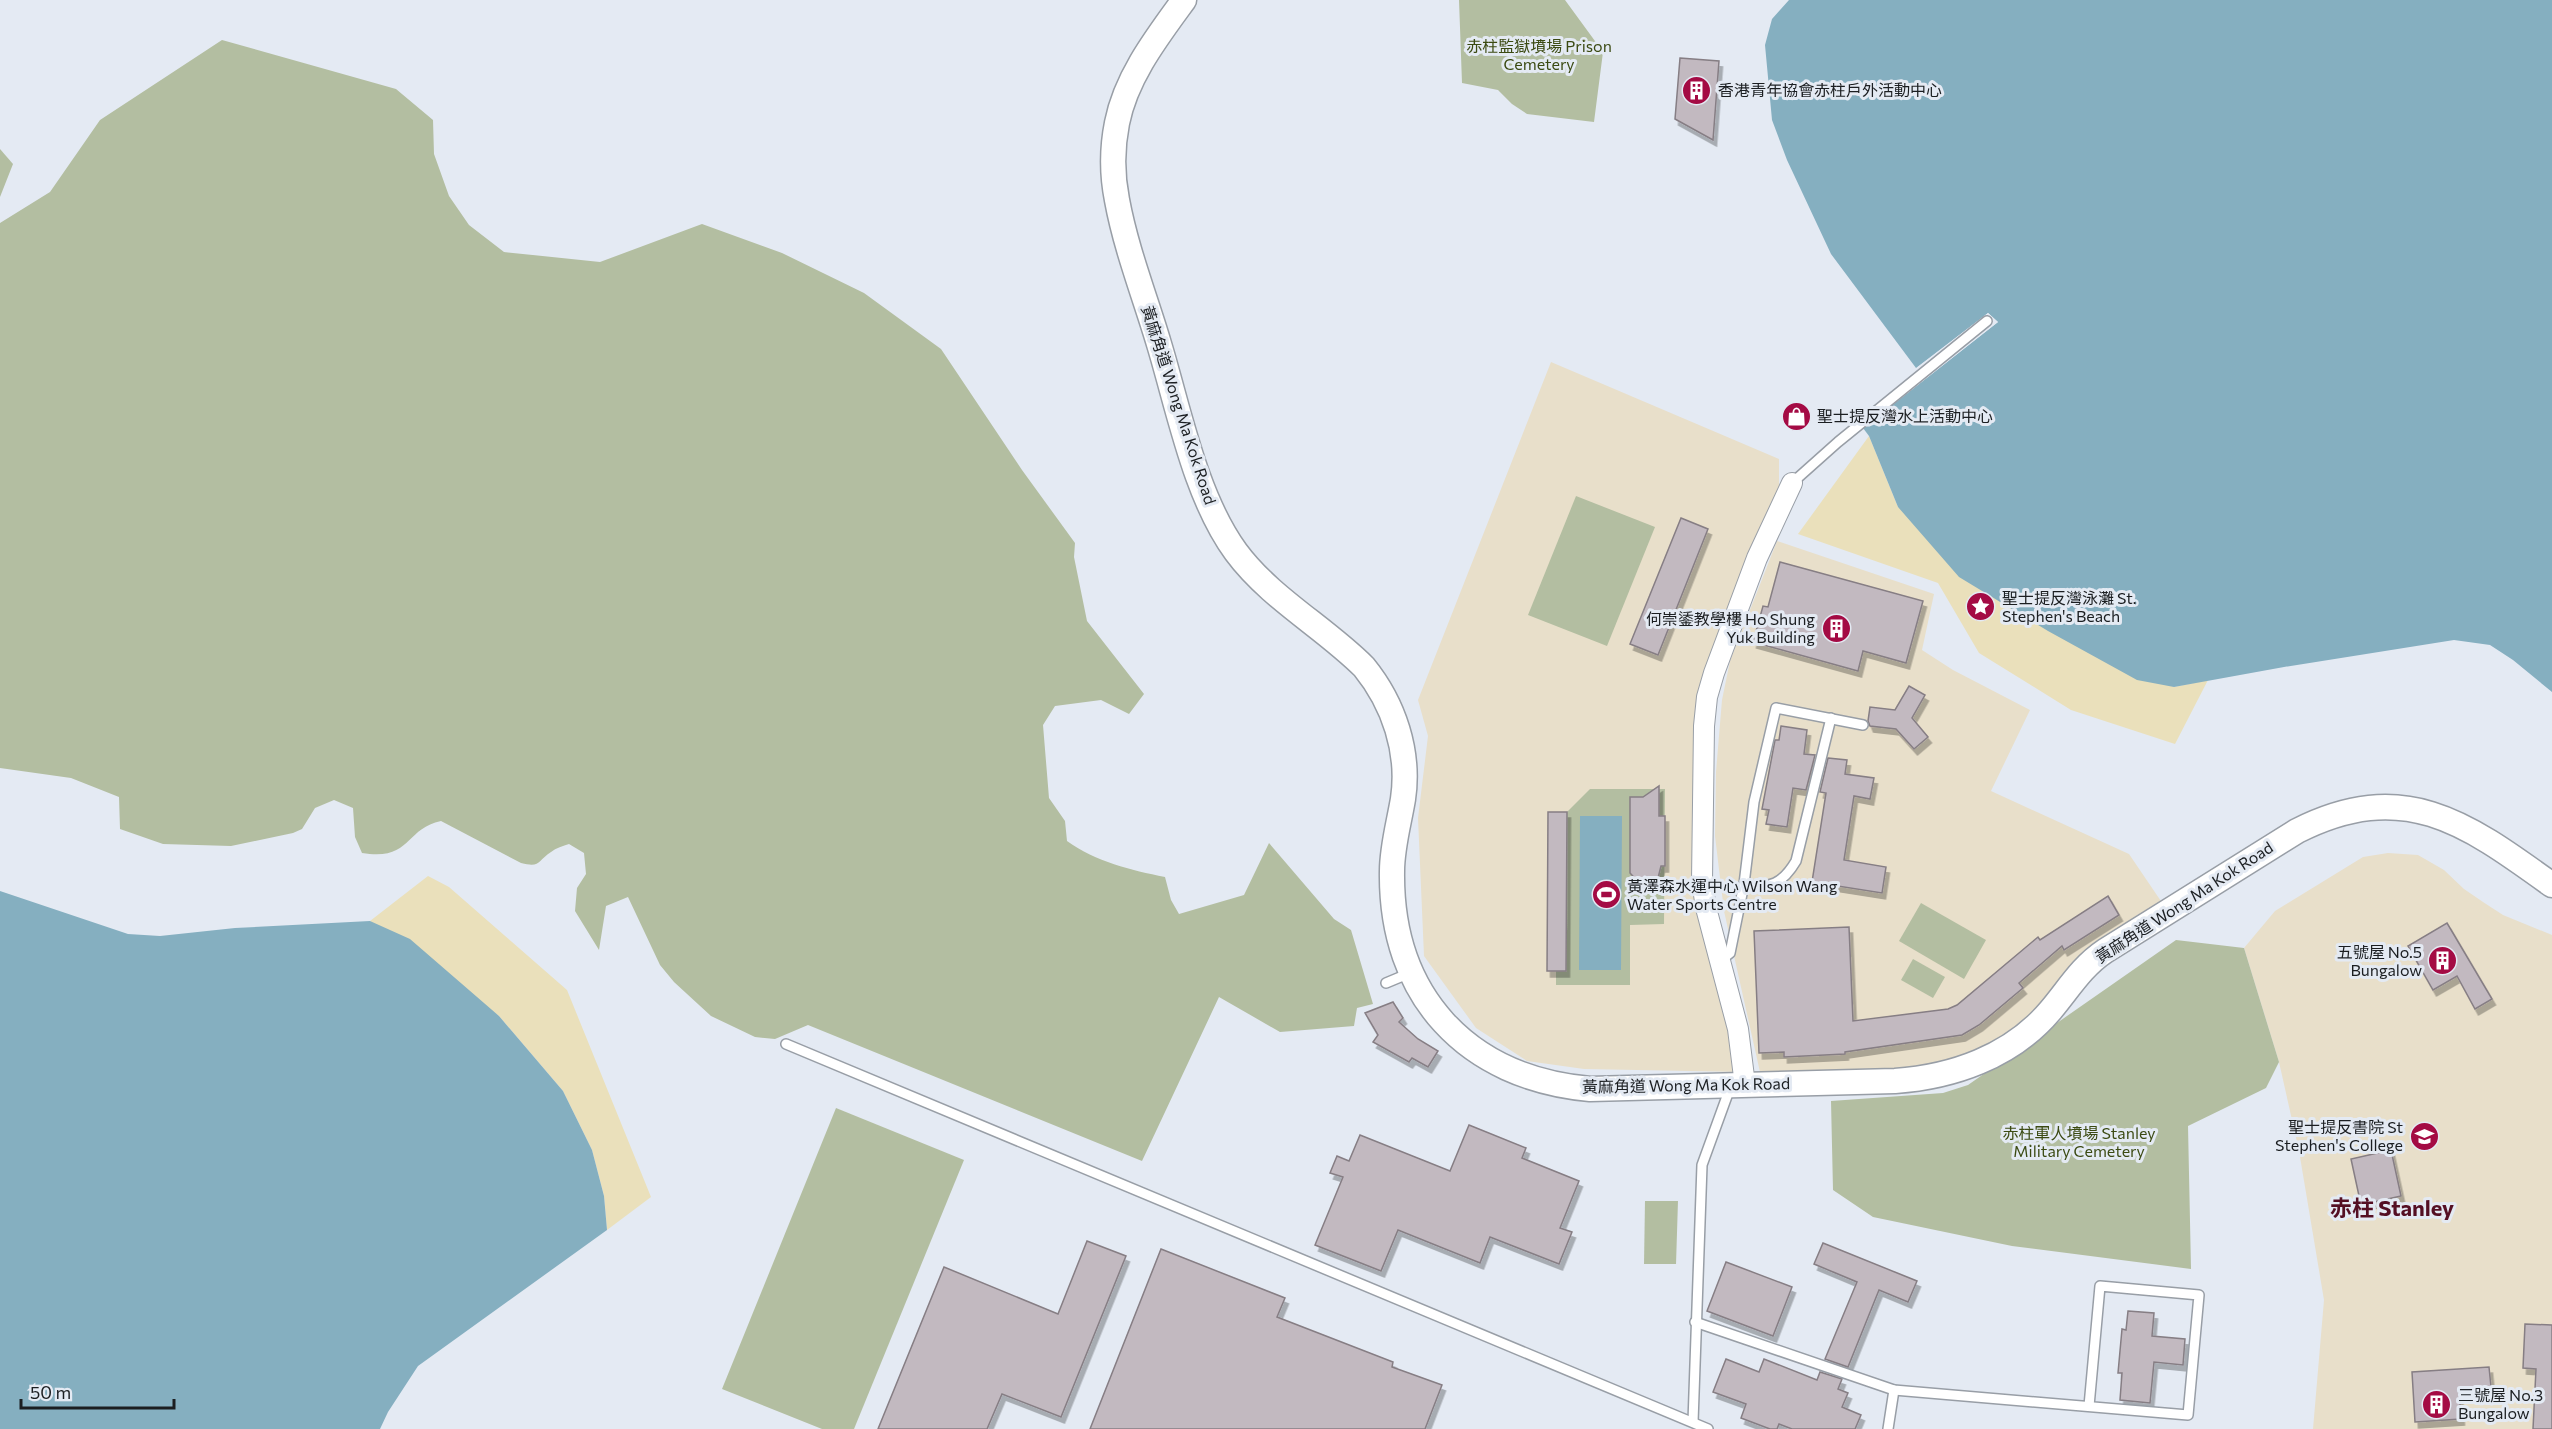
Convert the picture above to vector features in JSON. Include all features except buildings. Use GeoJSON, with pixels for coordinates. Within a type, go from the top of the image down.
{"type":"FeatureCollection","features":[{"type":"Feature","properties":{"kind":"street","name":"黃麻角道 Wong Ma Kok Road"},"geometry":{"type":"LineString","coordinates":[[1184,0],[1140,66],[1120,108],[1114,153],[1116,199],[1197,472],[1220,526],[1238,554],[1260,578],[1364,667],[1381,690],[1393,715],[1402,750],[1404,783],[1392,856],[1393,911],[1400,944],[1410,973],[1430,1005],[1453,1032],[1487,1058],[1528,1078],[1557,1085],[1590,1089],[1916,1080],[1959,1070],[1987,1059],[2026,1034],[2038,1024],[2085,967],[2105,951],[2289,836],[2313,823],[2348,812],[2390,807],[2416,810],[2442,817],[2484,837],[2552,885]]}},
{"type":"Feature","properties":{"kind":"street"},"geometry":{"type":"LineString","coordinates":[[1738,1085],[1738,1029],[1706,908],[1701,870],[1703,742],[1706,703],[1714,673],[1756,558],[1792,483]]}},
{"type":"Feature","properties":{"kind":"lane"},"geometry":{"type":"LineString","coordinates":[[1792,483],[1838,442],[1987,321]]}},
{"type":"Feature","properties":{"kind":"lane"},"geometry":{"type":"LineString","coordinates":[[1720,962],[1730,953],[1744,884],[1754,802],[1776,708],[1863,725]]}},
{"type":"Feature","properties":{"kind":"lane"},"geometry":{"type":"LineString","coordinates":[[1744,884],[1760,888],[1777,882],[1789,874],[1796,861],[1831,718]]}},
{"type":"Feature","properties":{"kind":"lane"},"geometry":{"type":"LineString","coordinates":[[1386,983],[1410,973]]}},
{"type":"Feature","properties":{"kind":"lane"},"geometry":{"type":"LineString","coordinates":[[786,1044],[1708,1429]]}},
{"type":"Feature","properties":{"kind":"lane"},"geometry":{"type":"LineString","coordinates":[[1693,1422],[1702,1165],[1738,1085]]}},
{"type":"Feature","properties":{"kind":"lane"},"geometry":{"type":"LineString","coordinates":[[1695,1322],[1894,1390],[2089,1407],[2188,1415],[2199,1295],[2100,1286],[2089,1407]]}},
{"type":"Feature","properties":{"kind":"lane"},"geometry":{"type":"LineString","coordinates":[[1888,1429],[1894,1390]]}},
{"type":"Feature","properties":{"kind":"shaded area"},"geometry":{"type":"Polygon","coordinates":[[[1551,362],[1779,459],[1779,494],[1716,640],[1700,694],[1692,850],[1701,919],[1742,1072],[1584,1069],[1527,1061],[1476,1028],[1424,956],[1418,818],[1428,736],[1418,700],[1551,362]]]}},
{"type":"Feature","properties":{"kind":"shaded area"},"geometry":{"type":"Polygon","coordinates":[[[1777,541],[1934,594],[1922,650],[1953,670],[2030,710],[1991,791],[2129,854],[2167,910],[2046,1008],[1992,1044],[1924,1074],[1762,1081],[1724,911],[1715,836],[1716,772],[1722,700],[1730,661],[1777,541]]]}},
{"type":"Feature","properties":{"kind":"shaded area","name":"聖士提反書院 St Stephen's College"},"geometry":{"type":"Polygon","coordinates":[[[2388,853],[2418,855],[2444,870],[2464,889],[2503,915],[2552,935],[2552,1429],[2313,1429],[2324,1300],[2299,1151],[2279,1062],[2244,948],[2275,911],[2363,857],[2388,853]]]}},
{"type":"Feature","properties":{"kind":"green space","name":"赤柱監獄墳場 Prison Cemetery"},"geometry":{"type":"Polygon","coordinates":[[[1459,0],[1565,0],[1603,52],[1594,122],[1527,114],[1512,104],[1498,90],[1462,83],[1459,0]]]}},
{"type":"Feature","properties":{"kind":"green space"},"geometry":{"type":"Polygon","coordinates":[[[222,40],[396,89],[433,120],[434,154],[449,196],[469,225],[504,252],[600,262],[702,224],[782,253],[864,293],[941,349],[1022,470],[1075,543],[1074,557],[1087,621],[1144,694],[1129,714],[1101,700],[1055,706],[1043,725],[1049,798],[1065,821],[1067,841],[1102,860],[1165,877],[1171,900],[1179,914],[1244,895],[1269,843],[1334,919],[1351,930],[1373,1004],[1357,1008],[1354,1026],[1280,1032],[1219,997],[1142,1161],[808,1025],[775,1039],[755,1037],[711,1016],[674,982],[660,965],[628,897],[606,906],[599,950],[575,911],[577,888],[586,874],[584,853],[569,844],[560,847],[532,865],[521,863],[441,821],[420,830],[406,843],[390,852],[362,853],[355,837],[353,808],[334,800],[315,808],[302,829],[293,833],[231,846],[163,844],[120,829],[119,797],[71,778],[0,768],[0,223],[50,192],[100,120],[222,40]]]}},
{"type":"Feature","properties":{"kind":"green space"},"geometry":{"type":"Polygon","coordinates":[[[0,149],[13,164],[0,197],[0,149]]]}},
{"type":"Feature","properties":{"kind":"green space"},"geometry":{"type":"Polygon","coordinates":[[[1576,496],[1655,527],[1607,646],[1528,615],[1576,496]]]}},
{"type":"Feature","properties":{"kind":"green space","name":"黃澤森水運中心 Wilson Wang Water Sports Centre"},"geometry":{"type":"Polygon","coordinates":[[[1590,789],[1665,789],[1664,924],[1630,925],[1630,985],[1556,985],[1556,971],[1547,971],[1548,812],[1567,812],[1590,789]]]}},
{"type":"Feature","properties":{"kind":"green space"},"geometry":{"type":"Polygon","coordinates":[[[1921,903],[1986,940],[1964,979],[1899,941],[1921,903]]]}},
{"type":"Feature","properties":{"kind":"green space","name":"赤柱軍人墳場 Stanley Military Cemetery"},"geometry":{"type":"Polygon","coordinates":[[[2176,940],[2244,948],[2279,1062],[2266,1088],[2188,1126],[2191,1269],[2012,1246],[1873,1217],[1833,1190],[1831,1101],[1943,1093],[1968,1085],[2176,940]]]}},
{"type":"Feature","properties":{"kind":"green space"},"geometry":{"type":"Polygon","coordinates":[[[1913,959],[1945,977],[1933,998],[1901,980],[1913,959]]]}},
{"type":"Feature","properties":{"kind":"green space"},"geometry":{"type":"Polygon","coordinates":[[[836,1108],[964,1160],[854,1429],[822,1429],[722,1389],[836,1108]]]}},
{"type":"Feature","properties":{"kind":"green space"},"geometry":{"type":"Polygon","coordinates":[[[1645,1201],[1678,1201],[1676,1264],[1644,1264],[1645,1201]]]}},
{"type":"Feature","properties":{"kind":"sand","name":"聖士提反灣泳灘 St. Stephen's Beach"},"geometry":{"type":"Polygon","coordinates":[[[1869,436],[1898,507],[2174,687],[2208,680],[2175,744],[2071,710],[1979,653],[1938,583],[1798,534],[1869,436]]]}},
{"type":"Feature","properties":{"kind":"sand"},"geometry":{"type":"Polygon","coordinates":[[[428,876],[449,887],[567,990],[651,1197],[607,1230],[604,1196],[592,1150],[563,1091],[499,1016],[370,921],[428,876]]]}},
{"type":"Feature","properties":{"kind":"water"},"geometry":{"type":"Polygon","coordinates":[[[1789,0],[2552,0],[2552,692],[2513,660],[2490,645],[2454,640],[2174,687],[2137,680],[2048,631],[1959,577],[1898,507],[1869,436],[1863,428],[1998,322],[1988,313],[1916,368],[1831,254],[1787,160],[1772,120],[1765,45],[1772,19],[1789,0]]]}},
{"type":"Feature","properties":{"kind":"water"},"geometry":{"type":"Polygon","coordinates":[[[1580,816],[1622,816],[1621,970],[1579,970],[1580,816]]]}},
{"type":"Feature","properties":{"kind":"water"},"geometry":{"type":"Polygon","coordinates":[[[0,891],[128,934],[160,936],[235,928],[370,921],[410,939],[499,1016],[563,1091],[592,1150],[604,1196],[607,1230],[418,1366],[388,1412],[380,1429],[0,1429],[0,891]]]}},
{"type":"Feature","properties":{"kind":"pier"},"geometry":{"type":"Polygon","coordinates":[[[1988,313],[1998,322],[1863,428],[1862,425],[1994,322],[1988,317],[1918,370],[1914,370],[1988,313]]]}},
{"type":"Feature","properties":{"kind":"place","name":"香港青年協會赤柱戶外活動中心"},"geometry":{"type":"Point","coordinates":[1697,90]}},
{"type":"Feature","properties":{"kind":"place","name":"聖士提反灣水上活動中心"},"geometry":{"type":"Point","coordinates":[1796,416]}},
{"type":"Feature","properties":{"kind":"place","name":"聖士提反灣泳灘 St. Stephen's Beach"},"geometry":{"type":"Point","coordinates":[1981,607]}},
{"type":"Feature","properties":{"kind":"place","name":"何崇鋈教學樓 Ho Shung Yuk Building"},"geometry":{"type":"Point","coordinates":[1836,628]}},
{"type":"Feature","properties":{"kind":"place","name":"黃澤森水運中心 Wilson Wang Water Sports Centre"},"geometry":{"type":"Point","coordinates":[1606,895]}},
{"type":"Feature","properties":{"kind":"place","name":"五號屋 No.5 Bungalow"},"geometry":{"type":"Point","coordinates":[2443,961]}},
{"type":"Feature","properties":{"kind":"place","name":"聖士提反書院 St Stephen's College"},"geometry":{"type":"Point","coordinates":[2424,1136]}},
{"type":"Feature","properties":{"kind":"place","name":"三號屋 No.3 Bungalow"},"geometry":{"type":"Point","coordinates":[2437,1404]}},
{"type":"Feature","properties":{"kind":"district","name":"赤柱 Stanley"},"geometry":{"type":"Point","coordinates":[2392,1208]}}]}
